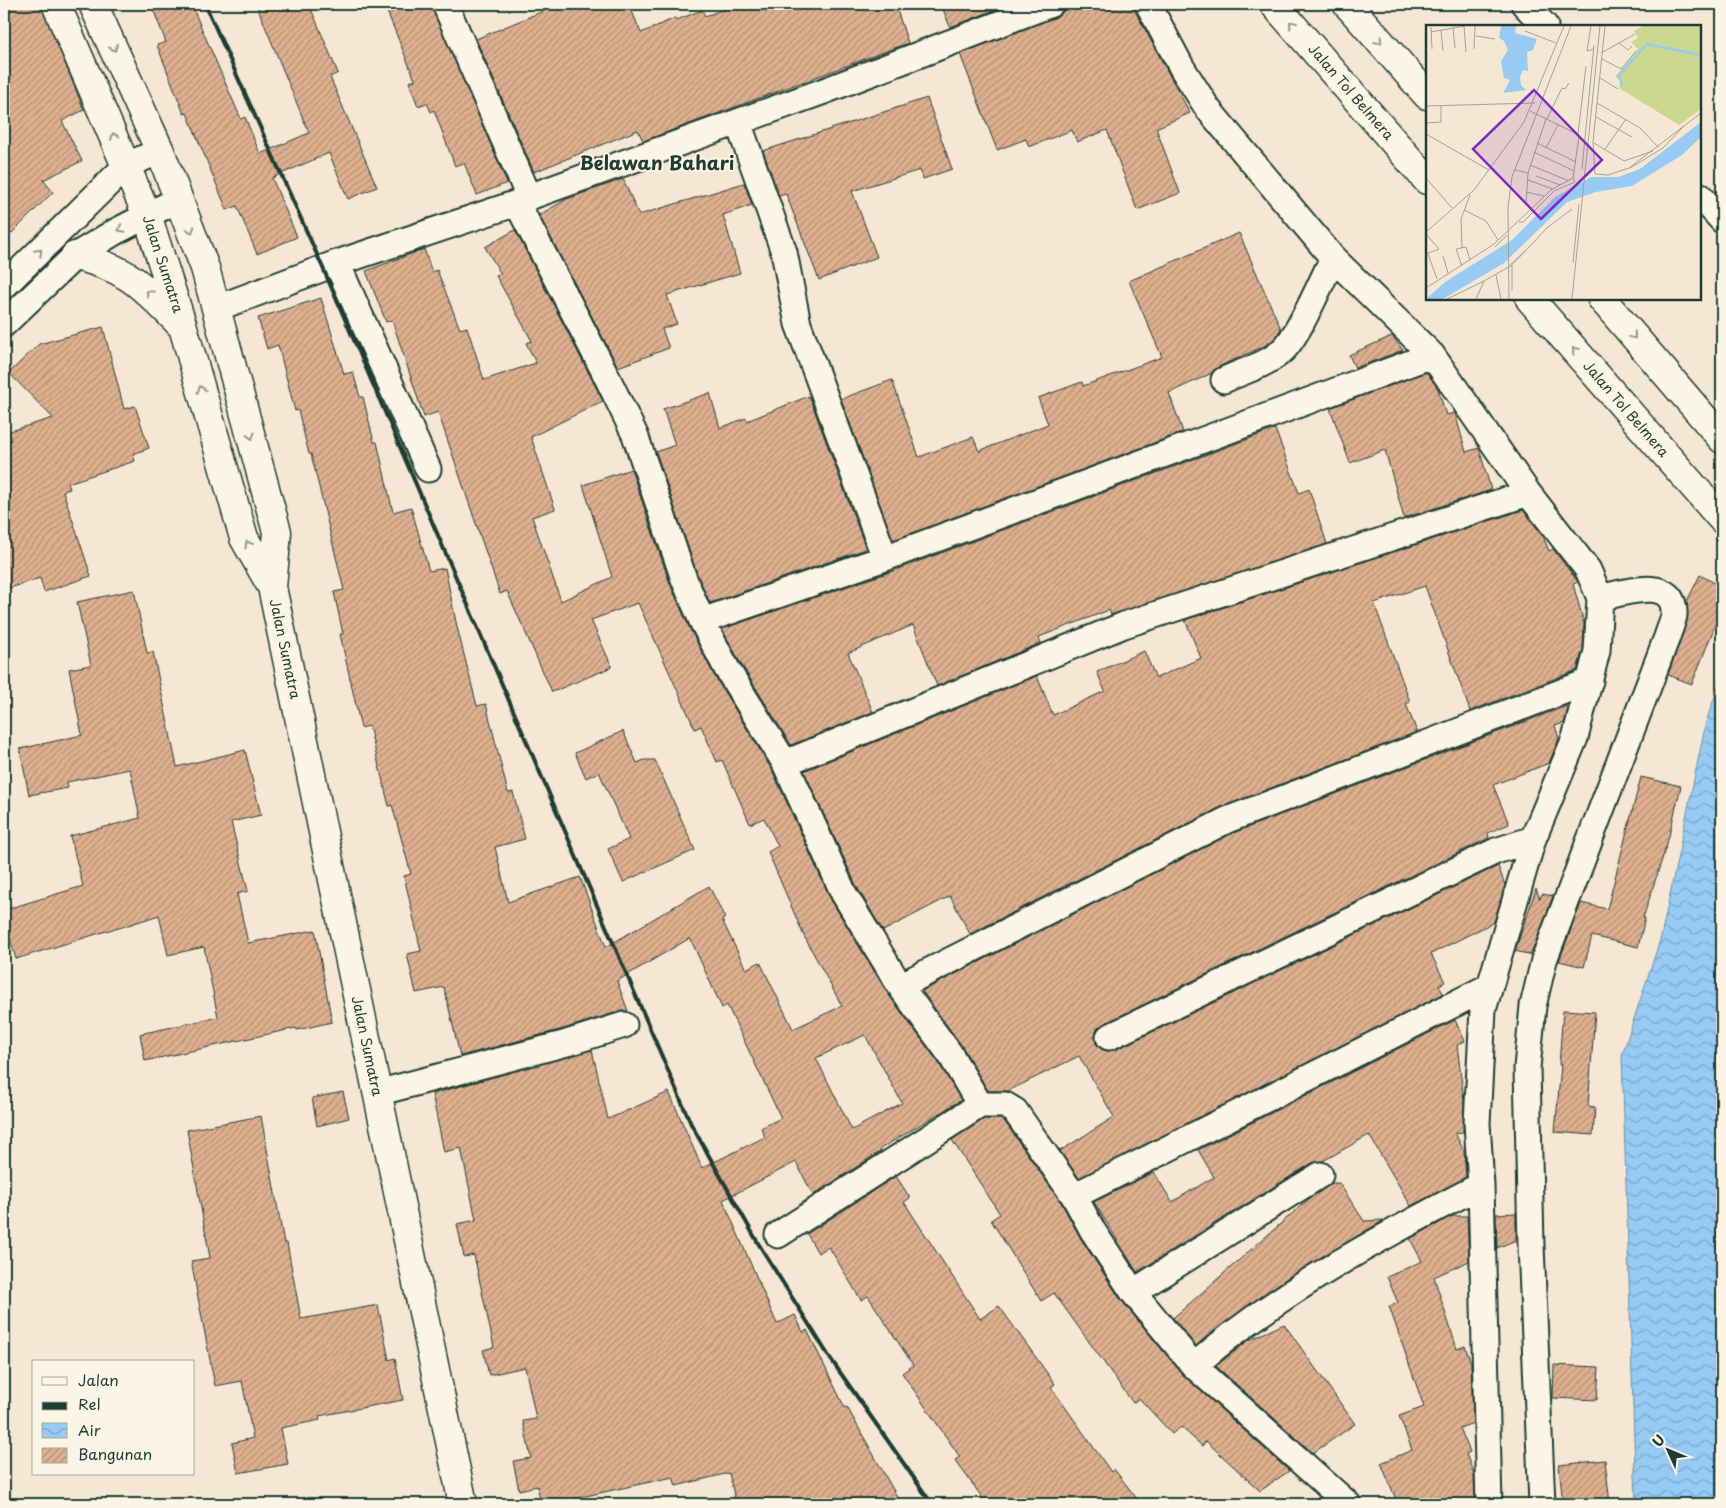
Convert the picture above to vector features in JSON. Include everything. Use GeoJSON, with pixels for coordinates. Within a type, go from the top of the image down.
{"type":"FeatureCollection","features":[{"type":"Feature","properties":{"kind":"highway","name":"Jalan Sumatra"},"geometry":{"type":"LineString","coordinates":[[56,4],[147,215],[183,327],[244,538],[272,587]]}},
{"type":"Feature","properties":{"kind":"highway","name":"Jalan Sumatra"},"geometry":{"type":"LineString","coordinates":[[93,4],[160,151],[205,268],[277,532],[272,587],[463,1504]]}},
{"type":"Feature","properties":{"kind":"highway","name":"Jalan Tol Belmera"},"geometry":{"type":"LineString","coordinates":[[1274,4],[1426,179]]}},
{"type":"Feature","properties":{"kind":"highway"},"geometry":{"type":"LineString","coordinates":[[1348,4],[1426,94]]}},
{"type":"Feature","properties":{"kind":"highway"},"geometry":{"type":"LineString","coordinates":[[75,256],[104,263],[129,276],[183,327]]}},
{"type":"Feature","properties":{"kind":"highway","name":"Jalan Tol Belmera"},"geometry":{"type":"LineString","coordinates":[[1531,300],[1722,519]]}},
{"type":"Feature","properties":{"kind":"highway"},"geometry":{"type":"LineString","coordinates":[[1603,300],[1715,431]]}},
{"type":"Feature","properties":{"kind":"street"},"geometry":{"type":"LineString","coordinates":[[445,4],[523,200],[635,435],[684,579],[702,621],[727,669],[785,763],[844,894],[900,986],[950,1054],[980,1105]]}},
{"type":"Feature","properties":{"kind":"street"},"geometry":{"type":"LineString","coordinates":[[217,308],[337,263],[523,200],[824,92],[1051,4]]}},
{"type":"Feature","properties":{"kind":"street"},"geometry":{"type":"LineString","coordinates":[[1148,4],[1182,68],[1208,109],[1333,258],[1432,355],[1528,493],[1588,570],[1600,598],[1600,625],[1590,681],[1575,738],[1534,838],[1483,1010],[1477,1124],[1481,1185],[1489,1504]]}},
{"type":"Feature","properties":{"kind":"street"},"geometry":{"type":"LineString","coordinates":[[1524,4],[1544,25]]}},
{"type":"Feature","properties":{"kind":"street"},"geometry":{"type":"LineString","coordinates":[[738,122],[784,252],[798,324],[885,558]]}},
{"type":"Feature","properties":{"kind":"street"},"geometry":{"type":"LineString","coordinates":[[4,286],[127,165],[160,151]]}},
{"type":"Feature","properties":{"kind":"street"},"geometry":{"type":"LineString","coordinates":[[1701,197],[1722,220]]}},
{"type":"Feature","properties":{"kind":"street"},"geometry":{"type":"LineString","coordinates":[[4,324],[75,256],[147,215],[180,199]]}},
{"type":"Feature","properties":{"kind":"street"},"geometry":{"type":"LineString","coordinates":[[1224,380],[1267,362],[1283,350],[1306,313],[1333,258]]}},
{"type":"Feature","properties":{"kind":"street"},"geometry":{"type":"LineString","coordinates":[[337,263],[428,469]]}},
{"type":"Feature","properties":{"kind":"street"},"geometry":{"type":"LineString","coordinates":[[702,621],[885,558],[1432,355]]}},
{"type":"Feature","properties":{"kind":"street"},"geometry":{"type":"LineString","coordinates":[[785,763],[1124,626],[1528,493]]}},
{"type":"Feature","properties":{"kind":"street"},"geometry":{"type":"LineString","coordinates":[[1542,1504],[1531,1244],[1527,1078],[1533,1006],[1544,960],[1668,637],[1674,615],[1672,602],[1665,594],[1654,588],[1600,598]]}},
{"type":"Feature","properties":{"kind":"street"},"geometry":{"type":"LineString","coordinates":[[900,986],[1227,820],[1590,681]]}},
{"type":"Feature","properties":{"kind":"street"},"geometry":{"type":"LineString","coordinates":[[1110,1037],[1496,851],[1534,838]]}},
{"type":"Feature","properties":{"kind":"street"},"geometry":{"type":"LineString","coordinates":[[1074,1196],[1490,986]]}},
{"type":"Feature","properties":{"kind":"street"},"geometry":{"type":"LineString","coordinates":[[377,1093],[550,1048],[624,1025]]}},
{"type":"Feature","properties":{"kind":"street"},"geometry":{"type":"LineString","coordinates":[[778,1235],[980,1105],[1004,1105],[1015,1111],[1074,1196],[1093,1231],[1133,1292],[1194,1366],[1348,1504]]}},
{"type":"Feature","properties":{"kind":"street"},"geometry":{"type":"LineString","coordinates":[[1133,1292],[1320,1175]]}},
{"type":"Feature","properties":{"kind":"street"},"geometry":{"type":"LineString","coordinates":[[1194,1366],[1220,1342],[1252,1319],[1381,1237],[1481,1185]]}},
{"type":"Feature","properties":{"kind":"water"},"geometry":{"type":"Polygon","coordinates":[[[1722,675],[1722,1504],[1636,1504],[1622,1055],[1661,937],[1706,722],[1722,675]]]}},
{"type":"Feature","properties":{"kind":"building"},"geometry":{"type":"Polygon","coordinates":[[[4,4],[41,4],[84,110],[62,121],[82,161],[43,180],[53,192],[4,241],[4,4]]]}},
{"type":"Feature","properties":{"kind":"building"},"geometry":{"type":"Polygon","coordinates":[[[151,4],[191,4],[241,119],[245,117],[260,154],[309,133],[256,4],[309,4],[338,73],[330,77],[377,187],[348,199],[329,153],[272,178],[297,237],[257,254],[237,206],[227,210],[187,113],[184,114],[157,45],[166,42],[151,4]]]}},
{"type":"Feature","properties":{"kind":"building"},"geometry":{"type":"Polygon","coordinates":[[[384,4],[431,4],[507,183],[477,195],[464,163],[455,166],[434,110],[431,112],[427,103],[418,106],[409,82],[415,80],[384,4]]]}},
{"type":"Feature","properties":{"kind":"building"},"geometry":{"type":"Polygon","coordinates":[[[560,4],[629,4],[641,33],[675,18],[677,20],[702,10],[705,16],[739,4],[895,4],[908,43],[643,141],[638,130],[534,172],[476,39],[560,4]]]}},
{"type":"Feature","properties":{"kind":"building"},"geometry":{"type":"Polygon","coordinates":[[[941,4],[1011,4],[950,27],[941,4]]]}},
{"type":"Feature","properties":{"kind":"building"},"geometry":{"type":"Polygon","coordinates":[[[1065,4],[1134,4],[1135,11],[1190,113],[1156,128],[1180,193],[1137,210],[1107,130],[1077,142],[1072,130],[1029,147],[1026,139],[997,150],[960,54],[1056,17],[1062,13],[1065,4]]]}},
{"type":"Feature","properties":{"kind":"building"},"geometry":{"type":"Polygon","coordinates":[[[927,98],[952,169],[923,179],[920,170],[852,191],[877,257],[819,280],[786,194],[779,196],[763,151],[927,98]]]}},
{"type":"Feature","properties":{"kind":"building"},"geometry":{"type":"Polygon","coordinates":[[[623,179],[639,215],[744,183],[752,205],[723,215],[740,273],[667,295],[677,324],[662,329],[669,348],[618,367],[539,215],[567,199],[623,179]]]}},
{"type":"Feature","properties":{"kind":"building"},"geometry":{"type":"Polygon","coordinates":[[[515,230],[603,401],[531,437],[555,509],[532,517],[561,601],[612,577],[583,485],[631,469],[670,584],[689,627],[715,677],[772,770],[831,900],[888,994],[938,1062],[961,1100],[880,1149],[881,1151],[813,1195],[796,1162],[723,1200],[777,1324],[795,1315],[803,1332],[807,1330],[845,1408],[847,1407],[901,1504],[736,1504],[729,1473],[676,1486],[673,1477],[549,1504],[541,1504],[537,1486],[519,1490],[513,1461],[531,1458],[523,1421],[536,1419],[525,1367],[489,1375],[483,1350],[494,1347],[474,1255],[464,1257],[457,1224],[476,1220],[461,1148],[444,1152],[432,1094],[592,1050],[608,1119],[669,1092],[702,1168],[765,1137],[761,1128],[781,1118],[727,1005],[722,1008],[690,938],[617,981],[628,1011],[620,1011],[563,1029],[460,1056],[444,987],[416,993],[407,954],[421,951],[404,876],[411,874],[392,805],[389,806],[369,726],[361,728],[340,634],[343,634],[334,592],[344,590],[311,454],[309,454],[298,410],[295,411],[278,345],[267,349],[258,318],[321,298],[344,374],[353,372],[360,397],[363,397],[374,442],[377,442],[393,512],[411,507],[429,571],[445,568],[457,627],[477,706],[486,704],[508,793],[513,792],[525,839],[495,847],[508,902],[580,877],[606,947],[709,886],[725,918],[722,920],[746,969],[760,962],[793,1029],[842,1006],[804,936],[768,852],[778,846],[764,818],[750,824],[722,760],[717,762],[701,726],[695,729],[638,603],[591,620],[612,667],[552,692],[507,591],[500,594],[438,412],[424,417],[392,320],[386,322],[366,271],[424,249],[432,272],[437,270],[460,329],[467,327],[484,380],[536,363],[526,343],[532,341],[496,276],[501,274],[485,247],[515,230]],[[865,1035],[816,1058],[852,1130],[902,1103],[865,1035]]]}},
{"type":"Feature","properties":{"kind":"building"},"geometry":{"type":"Polygon","coordinates":[[[1239,233],[1281,329],[1273,340],[1262,347],[1218,367],[1212,373],[1169,393],[1183,432],[893,540],[841,399],[892,380],[919,457],[973,437],[979,451],[1048,424],[1038,398],[1082,382],[1083,386],[1162,357],[1129,281],[1239,233]]]}},
{"type":"Feature","properties":{"kind":"building"},"geometry":{"type":"Polygon","coordinates":[[[103,327],[124,409],[135,406],[149,448],[133,454],[135,461],[68,483],[70,489],[63,491],[91,576],[44,592],[40,578],[4,590],[4,433],[53,418],[9,373],[39,344],[103,327]]]}},
{"type":"Feature","properties":{"kind":"building"},"geometry":{"type":"Polygon","coordinates":[[[1392,336],[1403,350],[1355,368],[1349,355],[1392,336]]]}},
{"type":"Feature","properties":{"kind":"building"},"geometry":{"type":"Polygon","coordinates":[[[1427,372],[1438,389],[1446,415],[1455,413],[1466,452],[1479,448],[1491,490],[1404,518],[1385,450],[1350,463],[1330,408],[1427,372]]]}},
{"type":"Feature","properties":{"kind":"building"},"geometry":{"type":"Polygon","coordinates":[[[710,393],[720,428],[746,418],[747,421],[809,396],[866,549],[710,603],[697,574],[656,452],[675,445],[663,409],[710,393]]]}},
{"type":"Feature","properties":{"kind":"building"},"geometry":{"type":"Polygon","coordinates":[[[1275,429],[1299,493],[1309,489],[1327,544],[1111,615],[1109,610],[1039,637],[1041,643],[937,686],[913,625],[848,653],[873,712],[791,745],[722,629],[890,572],[1275,429]]]}},
{"type":"Feature","properties":{"kind":"building"},"geometry":{"type":"Polygon","coordinates":[[[1523,510],[1543,536],[1549,551],[1553,549],[1578,582],[1573,584],[1584,623],[1583,649],[1577,670],[1470,711],[1425,586],[1374,603],[1410,702],[1406,704],[1417,732],[1221,807],[970,934],[950,896],[883,931],[857,887],[804,771],[1037,676],[1053,715],[1105,691],[1097,672],[1144,651],[1156,678],[1201,658],[1185,620],[1523,510]]]}},
{"type":"Feature","properties":{"kind":"building"},"geometry":{"type":"Polygon","coordinates":[[[1700,575],[1722,587],[1722,626],[1716,623],[1692,684],[1668,675],[1687,621],[1687,601],[1700,575]]]}},
{"type":"Feature","properties":{"kind":"building"},"geometry":{"type":"Polygon","coordinates":[[[134,590],[147,653],[153,652],[177,767],[245,750],[261,815],[231,822],[248,891],[237,894],[248,943],[315,930],[332,1022],[145,1061],[140,1034],[218,1017],[204,947],[168,955],[159,915],[16,959],[4,919],[4,910],[83,886],[70,836],[140,818],[130,769],[67,782],[68,788],[29,795],[20,749],[82,735],[69,669],[91,665],[77,602],[134,590]]]}},
{"type":"Feature","properties":{"kind":"building"},"geometry":{"type":"Polygon","coordinates":[[[1569,705],[1564,723],[1555,726],[1559,738],[1549,763],[1493,785],[1509,824],[1488,833],[1489,838],[1103,1024],[1097,1029],[1095,1036],[1096,1044],[1101,1049],[1115,1050],[1498,866],[1505,885],[1494,922],[1431,954],[1445,982],[1439,985],[1443,994],[1079,1178],[1060,1151],[1114,1117],[1079,1056],[1008,1091],[988,1091],[962,1046],[922,991],[1233,833],[1569,705]]]}},
{"type":"Feature","properties":{"kind":"building"},"geometry":{"type":"Polygon","coordinates":[[[623,731],[637,763],[644,760],[655,760],[695,850],[623,882],[608,849],[629,839],[599,772],[586,778],[575,753],[623,731]]]}},
{"type":"Feature","properties":{"kind":"building"},"geometry":{"type":"Polygon","coordinates":[[[1641,777],[1681,786],[1667,844],[1643,918],[1645,918],[1638,947],[1592,936],[1584,967],[1559,961],[1581,903],[1607,909],[1641,777]]]}},
{"type":"Feature","properties":{"kind":"building"},"geometry":{"type":"Polygon","coordinates":[[[1536,889],[1540,899],[1542,894],[1553,896],[1531,955],[1515,951],[1536,889]]]}},
{"type":"Feature","properties":{"kind":"building"},"geometry":{"type":"Polygon","coordinates":[[[1563,1010],[1595,1012],[1588,1106],[1595,1107],[1593,1135],[1555,1132],[1561,1065],[1559,1065],[1563,1010]]]}},
{"type":"Feature","properties":{"kind":"building"},"geometry":{"type":"Polygon","coordinates":[[[1455,1020],[1465,1041],[1457,1045],[1464,1100],[1463,1132],[1455,1133],[1464,1151],[1466,1177],[1411,1206],[1369,1135],[1323,1161],[1312,1163],[1137,1272],[1094,1202],[1154,1172],[1172,1202],[1214,1177],[1198,1150],[1455,1020]]]}},
{"type":"Feature","properties":{"kind":"building"},"geometry":{"type":"Polygon","coordinates":[[[343,1092],[349,1118],[317,1126],[312,1098],[343,1092]]]}},
{"type":"Feature","properties":{"kind":"building"},"geometry":{"type":"Polygon","coordinates":[[[261,1116],[284,1243],[287,1243],[301,1319],[378,1305],[389,1360],[395,1358],[403,1400],[319,1416],[320,1420],[281,1428],[288,1464],[238,1473],[232,1443],[253,1438],[242,1381],[215,1386],[191,1261],[210,1258],[187,1130],[261,1116]]]}},
{"type":"Feature","properties":{"kind":"building"},"geometry":{"type":"Polygon","coordinates":[[[984,1119],[1001,1119],[1005,1122],[1062,1204],[1081,1239],[1121,1300],[1183,1375],[1289,1471],[1260,1491],[1206,1441],[1202,1446],[1181,1427],[1172,1434],[1139,1398],[1133,1403],[1054,1293],[1041,1301],[991,1220],[1000,1214],[952,1140],[984,1119]]]}},
{"type":"Feature","properties":{"kind":"building"},"geometry":{"type":"Polygon","coordinates":[[[896,1176],[910,1198],[904,1202],[980,1319],[999,1306],[1055,1384],[1051,1387],[1111,1472],[1114,1469],[1141,1504],[987,1504],[955,1460],[960,1457],[902,1373],[913,1365],[868,1296],[861,1300],[829,1247],[818,1253],[807,1234],[896,1176]]]}},
{"type":"Feature","properties":{"kind":"building"},"geometry":{"type":"Polygon","coordinates":[[[1332,1183],[1339,1183],[1364,1221],[1384,1220],[1287,1278],[1251,1303],[1196,1346],[1173,1318],[1310,1198],[1332,1183]]]}},
{"type":"Feature","properties":{"kind":"building"},"geometry":{"type":"Polygon","coordinates":[[[1516,1213],[1516,1240],[1497,1248],[1496,1214],[1516,1213]]]}},
{"type":"Feature","properties":{"kind":"building"},"geometry":{"type":"Polygon","coordinates":[[[1452,1216],[1467,1216],[1469,1261],[1434,1277],[1457,1349],[1465,1346],[1471,1363],[1473,1423],[1460,1428],[1470,1452],[1466,1454],[1474,1474],[1475,1504],[1398,1504],[1381,1463],[1412,1450],[1399,1416],[1424,1407],[1389,1306],[1398,1303],[1387,1277],[1422,1261],[1410,1239],[1452,1216]]]}},
{"type":"Feature","properties":{"kind":"building"},"geometry":{"type":"Polygon","coordinates":[[[1284,1324],[1355,1424],[1313,1453],[1216,1366],[1249,1340],[1284,1324]]]}},
{"type":"Feature","properties":{"kind":"building"},"geometry":{"type":"Polygon","coordinates":[[[1554,1365],[1599,1367],[1597,1400],[1553,1398],[1554,1365]]]}},
{"type":"Feature","properties":{"kind":"building"},"geometry":{"type":"Polygon","coordinates":[[[1605,1460],[1610,1504],[1563,1504],[1559,1465],[1605,1460]]]}},
{"type":"Feature","properties":{"kind":"railway"},"geometry":{"type":"LineString","coordinates":[[205,4],[323,268],[691,1124],[758,1243],[830,1358],[932,1504]]}},
{"type":"Feature","properties":{"kind":"district","name":"Belawan Bahari"},"geometry":{"type":"Point","coordinates":[657,163]}}]}
